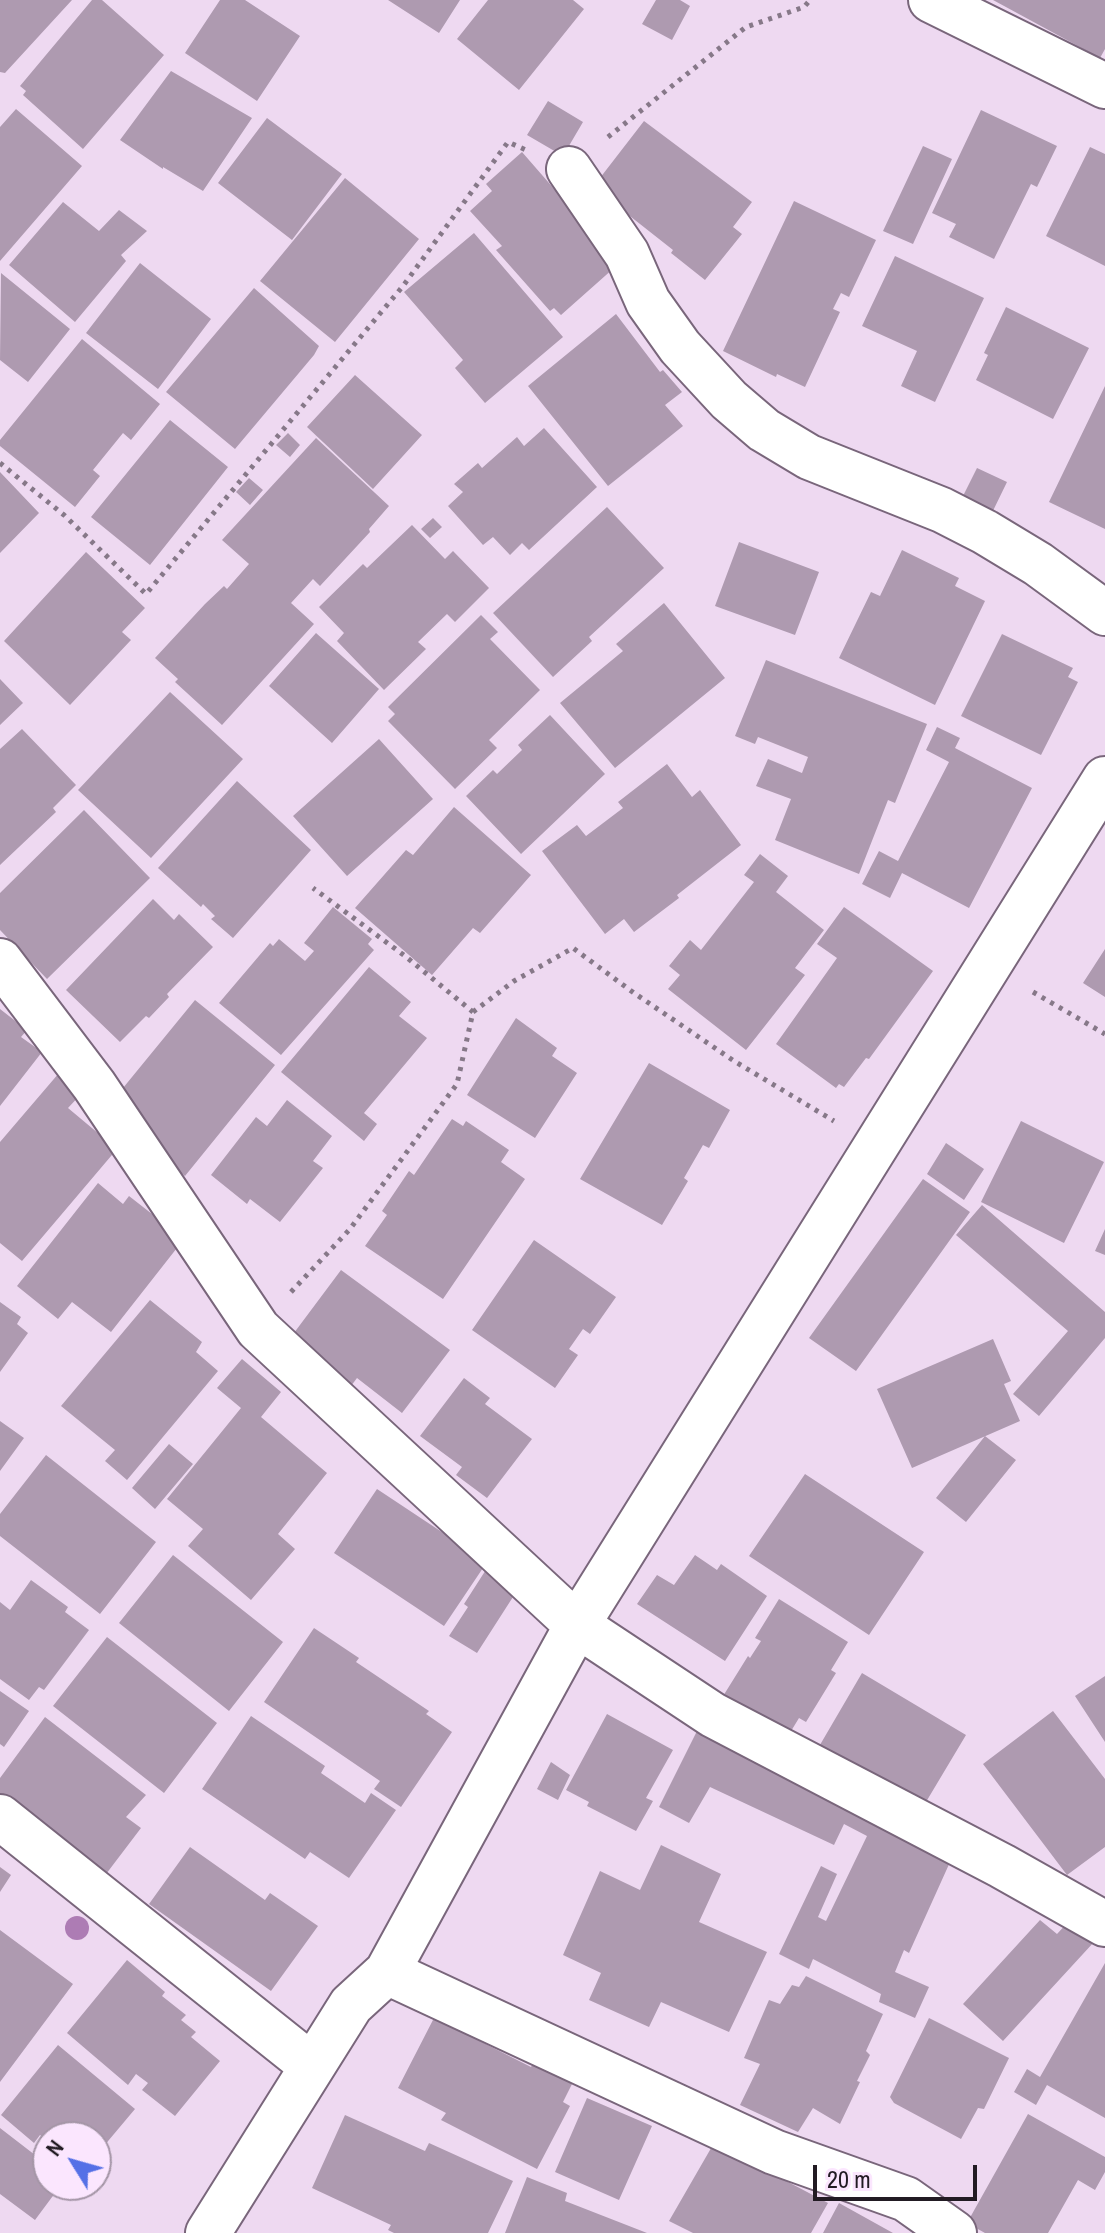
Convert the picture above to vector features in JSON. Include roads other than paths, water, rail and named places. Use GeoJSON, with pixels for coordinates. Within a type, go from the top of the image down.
{"type":"FeatureCollection","features":[{"type":"Feature","properties":{"kind":"street"},"geometry":{"type":"LineString","coordinates":[[931,0],[1105,86]]}},
{"type":"Feature","properties":{"kind":"street"},"geometry":{"type":"LineString","coordinates":[[569,169],[627,254],[648,302],[680,347],[729,400],[764,430],[809,457],[942,510],[985,532],[1038,564],[1105,613]]}},
{"type":"Feature","properties":{"kind":"street"},"geometry":{"type":"LineString","coordinates":[[208,2233],[351,2005],[387,1972],[577,1625],[1105,779]]}},
{"type":"Feature","properties":{"kind":"street"},"geometry":{"type":"LineString","coordinates":[[0,961],[94,1085],[258,1329],[577,1625],[713,1715],[1002,1866],[1105,1924]]}},
{"type":"Feature","properties":{"kind":"street"},"geometry":{"type":"LineString","coordinates":[[0,1817],[312,2066]]}},
{"type":"Feature","properties":{"kind":"street"},"geometry":{"type":"LineString","coordinates":[[387,1972],[774,2152],[906,2199],[954,2233]]}}]}
